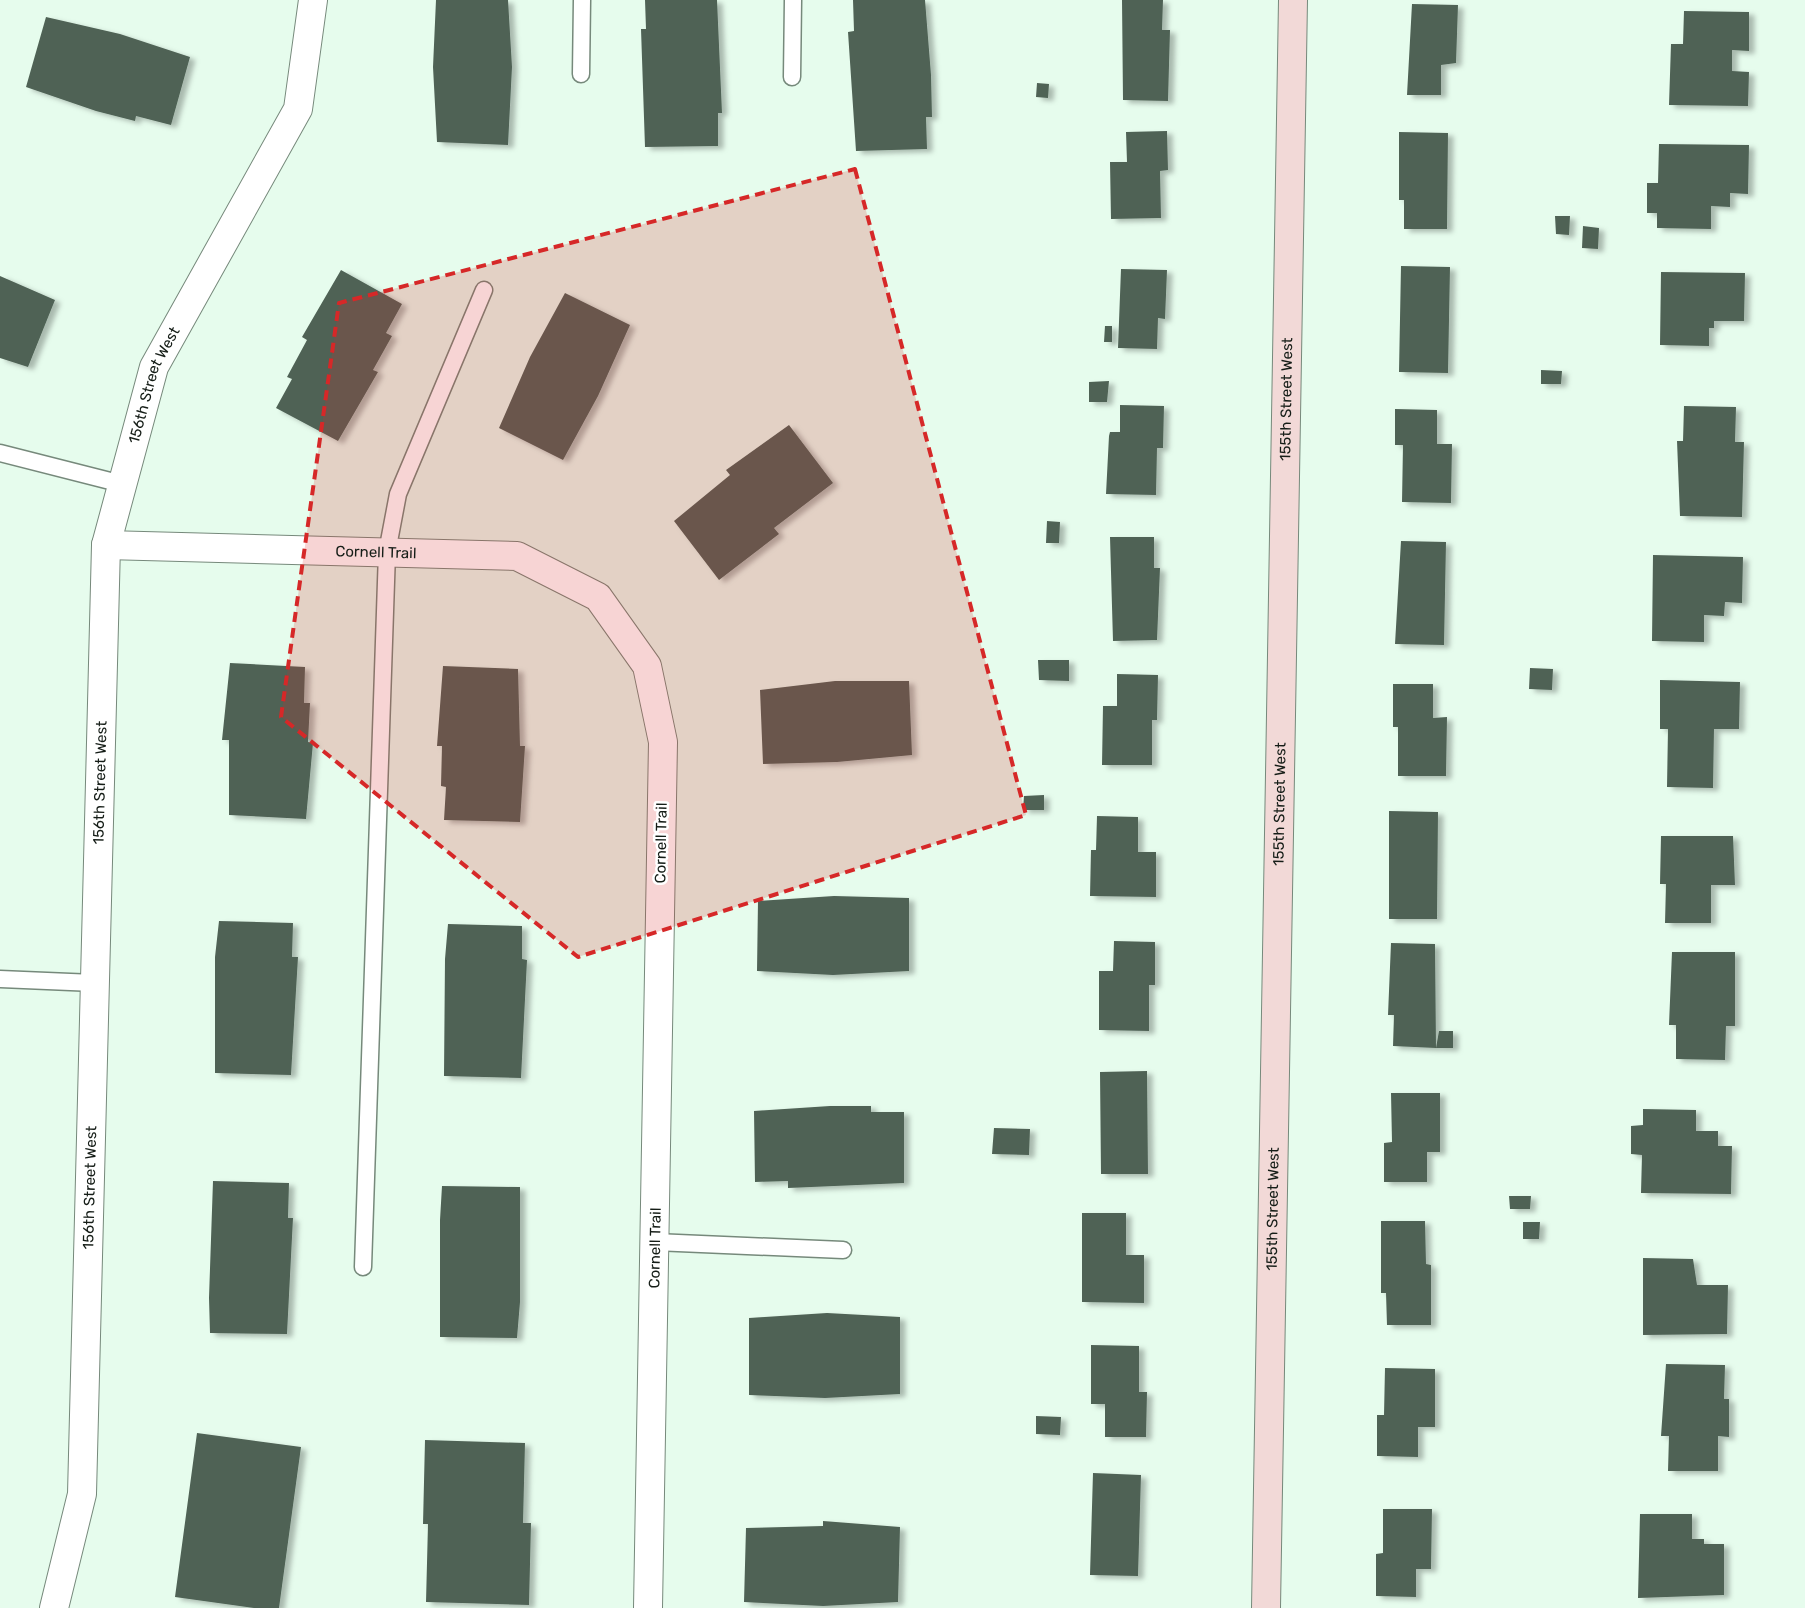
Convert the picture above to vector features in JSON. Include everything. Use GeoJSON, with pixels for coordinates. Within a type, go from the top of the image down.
{"type":"FeatureCollection","features":[{"type":"Feature","properties":{"kind":"street","name":"156th Street West"},"geometry":{"type":"LineString","coordinates":[[54,1608],[82,1494],[106,545],[154,367],[298,108],[313,0]]}},
{"type":"Feature","properties":{"kind":"street","name":"155th Street West"},"geometry":{"type":"LineString","coordinates":[[1266,1608],[1293,0]]}},
{"type":"Feature","properties":{"kind":"street","name":"Cornell Trail"},"geometry":{"type":"LineString","coordinates":[[106,545],[518,556],[598,597],[648,666],[663,742],[648,1608]]}},
{"type":"Feature","properties":{"kind":"lane"},"geometry":{"type":"LineString","coordinates":[[581,74],[582,0]]}},
{"type":"Feature","properties":{"kind":"lane"},"geometry":{"type":"LineString","coordinates":[[792,77],[793,0]]}},
{"type":"Feature","properties":{"kind":"lane"},"geometry":{"type":"LineString","coordinates":[[363,1267],[388,552],[398,494],[484,290]]}},
{"type":"Feature","properties":{"kind":"lane"},"geometry":{"type":"LineString","coordinates":[[0,453],[122,484]]}},
{"type":"Feature","properties":{"kind":"lane"},"geometry":{"type":"LineString","coordinates":[[0,979],[94,982]]}},
{"type":"Feature","properties":{"kind":"lane"},"geometry":{"type":"LineString","coordinates":[[655,1242],[843,1250]]}},
{"type":"Feature","properties":{"kind":"highlighted area"},"geometry":{"type":"Polygon","coordinates":[[[855,169],[1026,815],[578,957],[281,717],[339,303],[855,169]]]}},
{"type":"Feature","properties":{"kind":"building"},"geometry":{"type":"Polygon","coordinates":[[[436,0],[508,0],[512,67],[508,145],[437,142],[433,67],[436,0]]]}},
{"type":"Feature","properties":{"kind":"building"},"geometry":{"type":"Polygon","coordinates":[[[645,0],[717,0],[722,113],[718,113],[718,146],[645,147],[641,29],[646,29],[645,0]]]}},
{"type":"Feature","properties":{"kind":"building"},"geometry":{"type":"Polygon","coordinates":[[[853,0],[925,0],[931,75],[932,117],[926,117],[927,149],[856,151],[848,32],[854,31],[853,0]]]}},
{"type":"Feature","properties":{"kind":"building"},"geometry":{"type":"Polygon","coordinates":[[[1122,0],[1163,0],[1162,30],[1170,30],[1168,101],[1123,100],[1122,0]]]}},
{"type":"Feature","properties":{"kind":"building"},"geometry":{"type":"Polygon","coordinates":[[[1412,4],[1458,5],[1456,63],[1441,65],[1441,95],[1407,95],[1412,4]]]}},
{"type":"Feature","properties":{"kind":"building"},"geometry":{"type":"Polygon","coordinates":[[[1684,11],[1749,12],[1749,51],[1732,50],[1732,71],[1749,72],[1748,106],[1669,105],[1671,44],[1683,44],[1684,11]]]}},
{"type":"Feature","properties":{"kind":"building"},"geometry":{"type":"Polygon","coordinates":[[[46,17],[120,34],[190,57],[171,125],[136,116],[135,121],[96,111],[26,87],[46,17]]]}},
{"type":"Feature","properties":{"kind":"building"},"geometry":{"type":"Polygon","coordinates":[[[1037,83],[1049,84],[1048,98],[1036,97],[1037,83]]]}},
{"type":"Feature","properties":{"kind":"building"},"geometry":{"type":"Polygon","coordinates":[[[1167,131],[1168,170],[1160,171],[1161,218],[1111,219],[1110,162],[1127,162],[1126,132],[1167,131]]]}},
{"type":"Feature","properties":{"kind":"building"},"geometry":{"type":"Polygon","coordinates":[[[1399,132],[1448,133],[1447,229],[1404,229],[1404,200],[1399,200],[1399,132]]]}},
{"type":"Feature","properties":{"kind":"building"},"geometry":{"type":"Polygon","coordinates":[[[1659,144],[1749,145],[1748,194],[1730,193],[1730,207],[1711,206],[1711,229],[1657,228],[1657,213],[1647,213],[1647,183],[1658,183],[1659,144]]]}},
{"type":"Feature","properties":{"kind":"building"},"geometry":{"type":"Polygon","coordinates":[[[1555,216],[1570,216],[1569,235],[1556,234],[1555,216]]]}},
{"type":"Feature","properties":{"kind":"building"},"geometry":{"type":"Polygon","coordinates":[[[1583,226],[1599,228],[1598,249],[1582,248],[1583,226]]]}},
{"type":"Feature","properties":{"kind":"building"},"geometry":{"type":"Polygon","coordinates":[[[1401,266],[1450,267],[1448,373],[1399,372],[1401,266]]]}},
{"type":"Feature","properties":{"kind":"building"},"geometry":{"type":"Polygon","coordinates":[[[1121,269],[1167,270],[1165,319],[1158,318],[1157,349],[1118,348],[1121,269]]]}},
{"type":"Feature","properties":{"kind":"building"},"geometry":{"type":"Polygon","coordinates":[[[341,270],[402,304],[386,333],[392,336],[373,370],[378,372],[338,441],[276,408],[292,379],[287,377],[307,340],[302,337],[341,270]]]}},
{"type":"Feature","properties":{"kind":"building"},"geometry":{"type":"Polygon","coordinates":[[[1661,272],[1745,273],[1744,321],[1714,321],[1714,328],[1709,328],[1709,346],[1660,345],[1661,272]]]}},
{"type":"Feature","properties":{"kind":"building"},"geometry":{"type":"Polygon","coordinates":[[[0,276],[55,300],[28,367],[0,358],[0,276]]]}},
{"type":"Feature","properties":{"kind":"building"},"geometry":{"type":"Polygon","coordinates":[[[565,293],[630,325],[598,396],[563,460],[499,428],[530,357],[565,293]]]}},
{"type":"Feature","properties":{"kind":"building"},"geometry":{"type":"Polygon","coordinates":[[[1105,326],[1112,326],[1112,342],[1104,342],[1105,326]]]}},
{"type":"Feature","properties":{"kind":"building"},"geometry":{"type":"Polygon","coordinates":[[[1541,370],[1562,371],[1561,384],[1541,384],[1541,370]]]}},
{"type":"Feature","properties":{"kind":"building"},"geometry":{"type":"Polygon","coordinates":[[[1109,381],[1107,402],[1089,402],[1089,382],[1109,381]]]}},
{"type":"Feature","properties":{"kind":"building"},"geometry":{"type":"Polygon","coordinates":[[[1120,405],[1164,406],[1163,448],[1157,448],[1156,495],[1106,494],[1109,436],[1110,432],[1120,432],[1120,405]]]}},
{"type":"Feature","properties":{"kind":"building"},"geometry":{"type":"Polygon","coordinates":[[[1684,406],[1736,407],[1735,442],[1744,442],[1742,517],[1680,516],[1677,441],[1683,441],[1684,406]]]}},
{"type":"Feature","properties":{"kind":"building"},"geometry":{"type":"Polygon","coordinates":[[[1395,409],[1437,410],[1437,444],[1452,444],[1451,503],[1402,502],[1403,445],[1395,445],[1395,409]]]}},
{"type":"Feature","properties":{"kind":"building"},"geometry":{"type":"Polygon","coordinates":[[[789,425],[833,483],[774,528],[779,534],[719,580],[674,521],[730,475],[726,470],[789,425]]]}},
{"type":"Feature","properties":{"kind":"building"},"geometry":{"type":"Polygon","coordinates":[[[1047,521],[1060,522],[1059,543],[1046,543],[1047,521]]]}},
{"type":"Feature","properties":{"kind":"building"},"geometry":{"type":"Polygon","coordinates":[[[1110,537],[1154,537],[1154,568],[1160,568],[1157,640],[1113,641],[1110,537]]]}},
{"type":"Feature","properties":{"kind":"building"},"geometry":{"type":"Polygon","coordinates":[[[1401,541],[1446,542],[1444,645],[1395,644],[1401,541]]]}},
{"type":"Feature","properties":{"kind":"building"},"geometry":{"type":"Polygon","coordinates":[[[1653,555],[1743,557],[1742,603],[1725,602],[1724,616],[1704,615],[1704,642],[1652,641],[1653,555]]]}},
{"type":"Feature","properties":{"kind":"building"},"geometry":{"type":"Polygon","coordinates":[[[1038,660],[1069,660],[1069,681],[1039,680],[1038,660]]]}},
{"type":"Feature","properties":{"kind":"building"},"geometry":{"type":"Polygon","coordinates":[[[230,663],[305,667],[304,703],[310,703],[308,742],[313,743],[306,819],[229,815],[229,740],[222,740],[230,663]]]}},
{"type":"Feature","properties":{"kind":"building"},"geometry":{"type":"Polygon","coordinates":[[[443,666],[518,669],[520,746],[525,746],[520,822],[444,820],[446,787],[441,786],[442,746],[437,746],[443,666]]]}},
{"type":"Feature","properties":{"kind":"building"},"geometry":{"type":"Polygon","coordinates":[[[1530,668],[1553,669],[1552,690],[1529,689],[1530,668]]]}},
{"type":"Feature","properties":{"kind":"building"},"geometry":{"type":"Polygon","coordinates":[[[1117,674],[1158,675],[1157,720],[1152,720],[1152,765],[1102,765],[1103,706],[1117,706],[1117,674]]]}},
{"type":"Feature","properties":{"kind":"building"},"geometry":{"type":"Polygon","coordinates":[[[1660,680],[1740,682],[1739,729],[1714,729],[1713,788],[1667,787],[1668,729],[1660,729],[1660,680]]]}},
{"type":"Feature","properties":{"kind":"building"},"geometry":{"type":"Polygon","coordinates":[[[835,681],[909,681],[912,755],[837,762],[763,764],[760,690],[835,681]]]}},
{"type":"Feature","properties":{"kind":"building"},"geometry":{"type":"Polygon","coordinates":[[[1393,684],[1433,684],[1433,718],[1447,717],[1446,776],[1398,776],[1398,727],[1393,727],[1393,684]]]}},
{"type":"Feature","properties":{"kind":"building"},"geometry":{"type":"Polygon","coordinates":[[[1044,795],[1044,810],[1023,810],[1024,796],[1044,795]]]}},
{"type":"Feature","properties":{"kind":"building"},"geometry":{"type":"Polygon","coordinates":[[[1389,811],[1438,812],[1437,919],[1389,919],[1389,811]]]}},
{"type":"Feature","properties":{"kind":"building"},"geometry":{"type":"Polygon","coordinates":[[[1097,816],[1138,817],[1138,852],[1156,852],[1156,897],[1090,896],[1091,850],[1096,850],[1097,816]]]}},
{"type":"Feature","properties":{"kind":"building"},"geometry":{"type":"Polygon","coordinates":[[[1661,836],[1733,836],[1735,885],[1711,885],[1711,923],[1665,923],[1666,884],[1660,884],[1661,836]]]}},
{"type":"Feature","properties":{"kind":"building"},"geometry":{"type":"Polygon","coordinates":[[[834,896],[909,898],[909,971],[833,975],[757,971],[758,901],[834,896]]]}},
{"type":"Feature","properties":{"kind":"building"},"geometry":{"type":"Polygon","coordinates":[[[219,921],[293,923],[292,957],[298,957],[291,1075],[215,1073],[215,957],[219,921]]]}},
{"type":"Feature","properties":{"kind":"building"},"geometry":{"type":"Polygon","coordinates":[[[448,924],[522,926],[522,959],[527,960],[521,1078],[444,1076],[445,959],[448,924]]]}},
{"type":"Feature","properties":{"kind":"building"},"geometry":{"type":"Polygon","coordinates":[[[1114,941],[1155,942],[1155,985],[1149,985],[1149,1031],[1099,1030],[1099,971],[1113,971],[1114,941]]]}},
{"type":"Feature","properties":{"kind":"building"},"geometry":{"type":"Polygon","coordinates":[[[1391,943],[1435,944],[1436,1048],[1393,1046],[1394,1015],[1388,1015],[1391,943]]]}},
{"type":"Feature","properties":{"kind":"building"},"geometry":{"type":"Polygon","coordinates":[[[1672,952],[1735,952],[1735,1026],[1726,1026],[1725,1060],[1676,1059],[1676,1025],[1669,1025],[1672,952]]]}},
{"type":"Feature","properties":{"kind":"building"},"geometry":{"type":"Polygon","coordinates":[[[1439,1031],[1453,1031],[1453,1048],[1436,1048],[1439,1031]]]}},
{"type":"Feature","properties":{"kind":"building"},"geometry":{"type":"Polygon","coordinates":[[[1147,1071],[1148,1174],[1101,1174],[1100,1072],[1147,1071]]]}},
{"type":"Feature","properties":{"kind":"building"},"geometry":{"type":"Polygon","coordinates":[[[1391,1093],[1440,1093],[1440,1152],[1427,1152],[1427,1182],[1384,1182],[1384,1143],[1392,1142],[1391,1093]]]}},
{"type":"Feature","properties":{"kind":"building"},"geometry":{"type":"Polygon","coordinates":[[[830,1106],[871,1106],[871,1112],[904,1112],[904,1183],[788,1188],[788,1181],[755,1182],[754,1111],[830,1106]]]}},
{"type":"Feature","properties":{"kind":"building"},"geometry":{"type":"Polygon","coordinates":[[[1643,1109],[1696,1110],[1696,1131],[1718,1131],[1718,1146],[1732,1146],[1731,1194],[1641,1193],[1642,1155],[1631,1154],[1631,1126],[1643,1125],[1643,1109]]]}},
{"type":"Feature","properties":{"kind":"building"},"geometry":{"type":"Polygon","coordinates":[[[994,1128],[1030,1129],[1029,1155],[992,1154],[994,1128]]]}},
{"type":"Feature","properties":{"kind":"building"},"geometry":{"type":"Polygon","coordinates":[[[213,1181],[289,1183],[288,1218],[293,1218],[287,1334],[210,1333],[209,1298],[213,1181]]]}},
{"type":"Feature","properties":{"kind":"building"},"geometry":{"type":"Polygon","coordinates":[[[442,1186],[520,1187],[520,1302],[517,1338],[440,1337],[440,1220],[442,1186]]]}},
{"type":"Feature","properties":{"kind":"building"},"geometry":{"type":"Polygon","coordinates":[[[1509,1196],[1531,1196],[1530,1209],[1510,1209],[1509,1196]]]}},
{"type":"Feature","properties":{"kind":"building"},"geometry":{"type":"Polygon","coordinates":[[[1082,1213],[1126,1213],[1126,1255],[1144,1255],[1144,1303],[1082,1302],[1082,1213]]]}},
{"type":"Feature","properties":{"kind":"building"},"geometry":{"type":"Polygon","coordinates":[[[1381,1221],[1425,1221],[1426,1264],[1431,1265],[1431,1325],[1387,1325],[1386,1293],[1381,1293],[1381,1221]]]}},
{"type":"Feature","properties":{"kind":"building"},"geometry":{"type":"Polygon","coordinates":[[[1523,1222],[1540,1222],[1539,1239],[1523,1239],[1523,1222]]]}},
{"type":"Feature","properties":{"kind":"building"},"geometry":{"type":"Polygon","coordinates":[[[1643,1258],[1693,1259],[1697,1285],[1728,1285],[1727,1334],[1643,1335],[1643,1258]]]}},
{"type":"Feature","properties":{"kind":"building"},"geometry":{"type":"Polygon","coordinates":[[[827,1313],[900,1317],[900,1394],[825,1398],[749,1395],[749,1318],[827,1313]]]}},
{"type":"Feature","properties":{"kind":"building"},"geometry":{"type":"Polygon","coordinates":[[[1091,1345],[1139,1346],[1139,1392],[1147,1392],[1146,1437],[1105,1437],[1105,1404],[1091,1404],[1091,1345]]]}},
{"type":"Feature","properties":{"kind":"building"},"geometry":{"type":"Polygon","coordinates":[[[1666,1364],[1725,1365],[1724,1399],[1729,1399],[1729,1437],[1718,1436],[1718,1471],[1668,1471],[1669,1436],[1661,1436],[1666,1364]]]}},
{"type":"Feature","properties":{"kind":"building"},"geometry":{"type":"Polygon","coordinates":[[[1385,1368],[1435,1369],[1435,1427],[1418,1427],[1418,1457],[1377,1456],[1377,1415],[1384,1415],[1385,1368]]]}},
{"type":"Feature","properties":{"kind":"building"},"geometry":{"type":"Polygon","coordinates":[[[1036,1416],[1061,1417],[1060,1435],[1036,1434],[1036,1416]]]}},
{"type":"Feature","properties":{"kind":"building"},"geometry":{"type":"Polygon","coordinates":[[[197,1433],[301,1447],[279,1608],[254,1608],[175,1597],[197,1433]]]}},
{"type":"Feature","properties":{"kind":"building"},"geometry":{"type":"Polygon","coordinates":[[[425,1440],[525,1443],[523,1523],[531,1523],[529,1605],[426,1602],[428,1524],[423,1524],[425,1440]]]}},
{"type":"Feature","properties":{"kind":"building"},"geometry":{"type":"Polygon","coordinates":[[[1093,1473],[1141,1475],[1138,1576],[1090,1575],[1093,1473]]]}},
{"type":"Feature","properties":{"kind":"building"},"geometry":{"type":"Polygon","coordinates":[[[1383,1509],[1432,1509],[1431,1569],[1416,1569],[1416,1597],[1376,1596],[1376,1554],[1383,1553],[1383,1509]]]}},
{"type":"Feature","properties":{"kind":"building"},"geometry":{"type":"Polygon","coordinates":[[[1640,1514],[1692,1514],[1692,1539],[1704,1539],[1704,1544],[1724,1544],[1724,1595],[1638,1598],[1640,1514]]]}},
{"type":"Feature","properties":{"kind":"building"},"geometry":{"type":"Polygon","coordinates":[[[823,1521],[900,1527],[898,1602],[823,1606],[744,1602],[746,1528],[823,1526],[823,1521]]]}}]}
